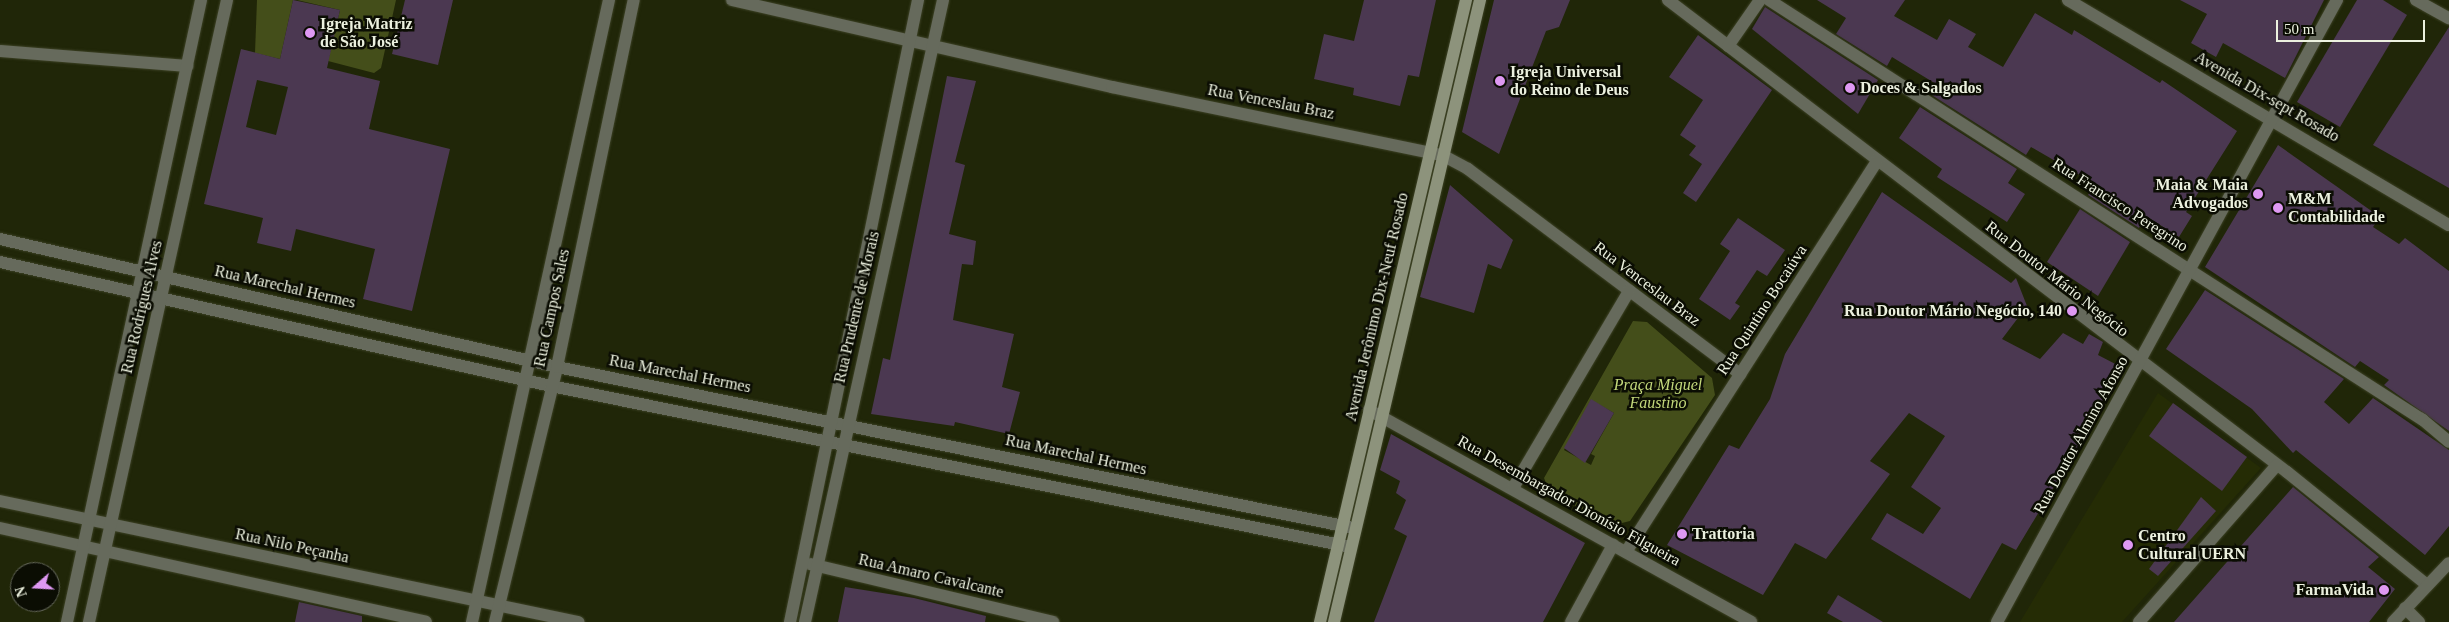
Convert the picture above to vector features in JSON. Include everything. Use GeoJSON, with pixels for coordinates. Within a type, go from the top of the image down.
{"type":"FeatureCollection","features":[{"type":"Feature","properties":{"kind":"main road","name":"Avenida Jerônimo Dix-Neuf Rosado"},"geometry":{"type":"LineString","coordinates":[[1320,622],[1466,0]]}},
{"type":"Feature","properties":{"kind":"main road","name":"Avenida Jerônimo Dix-Neuf Rosado"},"geometry":{"type":"LineString","coordinates":[[1334,622],[1480,0]]}},
{"type":"Feature","properties":{"kind":"street","name":"Rua Rodrigues Alves"},"geometry":{"type":"LineString","coordinates":[[67,622],[202,0]]}},
{"type":"Feature","properties":{"kind":"street","name":"Rua Rodrigues Alves"},"geometry":{"type":"LineString","coordinates":[[89,622],[227,0]]}},
{"type":"Feature","properties":{"kind":"street","name":"Rua Campos Sales"},"geometry":{"type":"LineString","coordinates":[[472,622],[532,361],[609,0]]}},
{"type":"Feature","properties":{"kind":"street","name":"Rua Campos Sales"},"geometry":{"type":"LineString","coordinates":[[495,622],[557,366],[634,0]]}},
{"type":"Feature","properties":{"kind":"street","name":"Rua Venceslau Braz"},"geometry":{"type":"LineString","coordinates":[[732,0],[909,42],[1444,156],[1468,169],[1740,374]]}},
{"type":"Feature","properties":{"kind":"street","name":"Rua Prudente de Morais"},"geometry":{"type":"LineString","coordinates":[[790,622],[825,442],[918,0]]}},
{"type":"Feature","properties":{"kind":"street","name":"Rua Prudente de Morais"},"geometry":{"type":"LineString","coordinates":[[806,622],[842,446],[943,0]]}},
{"type":"Feature","properties":{"kind":"street","name":"Rua Doutor Mário Negócio"},"geometry":{"type":"LineString","coordinates":[[1668,0],[2139,362],[2277,465],[2426,584]]}},
{"type":"Feature","properties":{"kind":"street"},"geometry":{"type":"LineString","coordinates":[[1728,46],[1760,0]]}},
{"type":"Feature","properties":{"kind":"street","name":"Rua Francisco Peregrino"},"geometry":{"type":"LineString","coordinates":[[1769,0],[2423,420],[2449,442]]}},
{"type":"Feature","properties":{"kind":"street","name":"Avenida Dix-sept Rosado"},"geometry":{"type":"LineString","coordinates":[[2068,0],[2273,119],[2449,225]]}},
{"type":"Feature","properties":{"kind":"street","name":"Rua Doutor Almino Afonso"},"geometry":{"type":"LineString","coordinates":[[1997,622],[2337,0]]}},
{"type":"Feature","properties":{"kind":"street"},"geometry":{"type":"LineString","coordinates":[[2416,0],[2449,18]]}},
{"type":"Feature","properties":{"kind":"street"},"geometry":{"type":"LineString","coordinates":[[0,51],[187,66]]}},
{"type":"Feature","properties":{"kind":"street","name":"Rua Quintino Bocaiúva"},"geometry":{"type":"LineString","coordinates":[[1626,552],[1877,161]]}},
{"type":"Feature","properties":{"kind":"street","name":"Rua Marechal Hermes"},"geometry":{"type":"LineString","coordinates":[[0,239],[532,361],[1356,529]]}},
{"type":"Feature","properties":{"kind":"street"},"geometry":{"type":"LineString","coordinates":[[0,262],[527,381],[842,446],[1351,547]]}},
{"type":"Feature","properties":{"kind":"street"},"geometry":{"type":"LineString","coordinates":[[1513,488],[1629,291]]}},
{"type":"Feature","properties":{"kind":"street","name":"Rua Desembargador Dionísio Filgueira"},"geometry":{"type":"LineString","coordinates":[[1369,410],[1382,415],[1751,622]]}},
{"type":"Feature","properties":{"kind":"street"},"geometry":{"type":"LineString","coordinates":[[2139,622],[2277,465]]}},
{"type":"Feature","properties":{"kind":"street","name":"Rua Nilo Peçanha"},"geometry":{"type":"LineString","coordinates":[[0,501],[578,622]]}},
{"type":"Feature","properties":{"kind":"street"},"geometry":{"type":"LineString","coordinates":[[0,528],[426,622]]}},
{"type":"Feature","properties":{"kind":"street"},"geometry":{"type":"LineString","coordinates":[[1570,622],[1613,545]]}},
{"type":"Feature","properties":{"kind":"street","name":"Rua Amaro Cavalcante"},"geometry":{"type":"LineString","coordinates":[[802,562],[1053,622]]}},
{"type":"Feature","properties":{"kind":"street"},"geometry":{"type":"LineString","coordinates":[[2393,622],[2426,584],[2449,563]]}},
{"type":"Feature","properties":{"kind":"street"},"geometry":{"type":"LineString","coordinates":[[2405,608],[2419,622]]}},
{"type":"Feature","properties":{"kind":"shaded area","name":"Centro Cultural UERN"},"geometry":{"type":"Polygon","coordinates":[[[2158,393],[2261,468],[2122,622],[2020,622],[2158,393]]]}},
{"type":"Feature","properties":{"kind":"green space"},"geometry":{"type":"Polygon","coordinates":[[[257,0],[293,0],[280,59],[255,53],[257,0]]]}},
{"type":"Feature","properties":{"kind":"green space"},"geometry":{"type":"Polygon","coordinates":[[[297,0],[396,0],[381,68],[374,73],[328,61],[340,10],[297,0]]]}},
{"type":"Feature","properties":{"kind":"green space","name":"Praça Miguel Faustino"},"geometry":{"type":"Polygon","coordinates":[[[1633,321],[1647,322],[1712,378],[1715,395],[1630,521],[1614,525],[1551,495],[1544,478],[1633,321]],[[1591,400],[1564,450],[1591,465],[1595,456],[1591,454],[1614,413],[1591,400]]]}},
{"type":"Feature","properties":{"kind":"building"},"geometry":{"type":"Polygon","coordinates":[[[293,0],[340,10],[327,68],[380,81],[369,129],[450,149],[412,311],[363,299],[375,249],[296,229],[291,251],[257,243],[263,218],[204,204],[241,49],[280,59],[293,0]],[[257,80],[246,127],[276,135],[288,87],[257,80]]]}},
{"type":"Feature","properties":{"kind":"building"},"geometry":{"type":"Polygon","coordinates":[[[405,0],[453,0],[438,65],[392,54],[405,0]]]}},
{"type":"Feature","properties":{"kind":"building"},"geometry":{"type":"Polygon","coordinates":[[[1364,0],[1436,0],[1419,77],[1408,75],[1400,106],[1353,95],[1354,88],[1314,79],[1324,34],[1354,41],[1364,0]]]}},
{"type":"Feature","properties":{"kind":"building","name":"Igreja Universal do Reino de Deus"},"geometry":{"type":"Polygon","coordinates":[[[1494,0],[1570,0],[1559,27],[1546,31],[1499,154],[1462,132],[1494,0]]]}},
{"type":"Feature","properties":{"kind":"building"},"geometry":{"type":"Polygon","coordinates":[[[1817,0],[1905,0],[1894,16],[1937,40],[1949,19],[1976,34],[1968,47],[2003,67],[2035,13],[2072,35],[2074,30],[2160,83],[2162,80],[2237,131],[2186,212],[2192,216],[2179,237],[2146,216],[2139,228],[2088,195],[2095,184],[2031,147],[2026,155],[1930,94],[1936,84],[1892,57],[1887,66],[1836,34],[1846,18],[1817,0]]]}},
{"type":"Feature","properties":{"kind":"building"},"geometry":{"type":"Polygon","coordinates":[[[2180,0],[2324,0],[2285,78],[2223,43],[2216,57],[2191,43],[2207,14],[2180,0]]]}},
{"type":"Feature","properties":{"kind":"building"},"geometry":{"type":"Polygon","coordinates":[[[2357,0],[2383,0],[2407,15],[2340,127],[2297,102],[2357,0]]]}},
{"type":"Feature","properties":{"kind":"building"},"geometry":{"type":"Polygon","coordinates":[[[1765,7],[1878,80],[1858,114],[1752,29],[1765,7]]]}},
{"type":"Feature","properties":{"kind":"building"},"geometry":{"type":"Polygon","coordinates":[[[2449,27],[2449,188],[2373,145],[2449,27]]]}},
{"type":"Feature","properties":{"kind":"building"},"geometry":{"type":"Polygon","coordinates":[[[1698,35],[1772,90],[1696,202],[1683,193],[1702,164],[1689,155],[1696,146],[1680,135],[1703,100],[1669,77],[1698,35]]]}},
{"type":"Feature","properties":{"kind":"building"},"geometry":{"type":"Polygon","coordinates":[[[947,76],[976,81],[955,162],[965,165],[949,234],[976,241],[973,265],[962,264],[953,320],[1014,334],[1002,387],[1020,392],[1009,434],[955,422],[954,426],[871,414],[883,358],[890,360],[947,76]]]}},
{"type":"Feature","properties":{"kind":"building"},"geometry":{"type":"Polygon","coordinates":[[[1920,107],[2017,169],[2008,183],[2025,194],[2007,222],[1937,177],[1942,169],[1899,138],[1920,107]]]}},
{"type":"Feature","properties":{"kind":"building"},"geometry":{"type":"Polygon","coordinates":[[[2278,145],[2380,217],[2373,227],[2399,244],[2405,238],[2449,271],[2449,431],[2384,385],[2389,380],[2360,361],[2355,367],[2205,267],[2278,145]]]}},
{"type":"Feature","properties":{"kind":"building"},"geometry":{"type":"Polygon","coordinates":[[[1450,185],[1513,240],[1501,269],[1488,264],[1474,313],[1420,297],[1450,185]]]}},
{"type":"Feature","properties":{"kind":"building"},"geometry":{"type":"Polygon","coordinates":[[[1882,192],[2011,283],[2016,278],[2027,306],[2002,339],[2040,359],[2063,333],[2083,344],[2089,334],[2103,342],[2098,355],[2125,369],[2016,550],[2002,543],[1970,599],[1871,539],[1887,513],[1923,534],[1941,508],[1911,487],[1945,436],[1909,413],[1870,461],[1890,474],[1826,559],[1795,543],[1763,595],[1667,545],[1729,445],[1739,449],[1770,399],[1785,354],[1882,192]]]}},
{"type":"Feature","properties":{"kind":"building"},"geometry":{"type":"Polygon","coordinates":[[[2080,209],[2130,242],[2098,296],[2047,262],[2080,209]]]}},
{"type":"Feature","properties":{"kind":"building"},"geometry":{"type":"Polygon","coordinates":[[[1738,218],[1785,250],[1767,276],[1757,270],[1735,303],[1740,306],[1730,320],[1699,299],[1730,251],[1720,244],[1738,218]]]}},
{"type":"Feature","properties":{"kind":"building"},"geometry":{"type":"Polygon","coordinates":[[[2205,290],[2344,379],[2324,402],[2349,424],[2373,398],[2449,450],[2449,526],[2425,555],[2296,450],[2293,453],[2252,409],[2166,349],[2205,290]]]}},
{"type":"Feature","properties":{"kind":"building"},"geometry":{"type":"Polygon","coordinates":[[[1591,399],[1614,413],[1585,463],[1564,448],[1591,399]]]}},
{"type":"Feature","properties":{"kind":"building"},"geometry":{"type":"Polygon","coordinates":[[[2173,403],[2247,457],[2222,491],[2149,436],[2173,403]]]}},
{"type":"Feature","properties":{"kind":"building"},"geometry":{"type":"Polygon","coordinates":[[[1391,434],[1585,543],[1543,622],[1374,622],[1407,536],[1394,529],[1406,500],[1396,493],[1400,481],[1380,470],[1391,434]]]}},
{"type":"Feature","properties":{"kind":"building"},"geometry":{"type":"Polygon","coordinates":[[[2293,487],[2379,557],[2368,567],[2395,589],[2369,622],[2174,622],[2293,487]]]}},
{"type":"Feature","properties":{"kind":"building"},"geometry":{"type":"Polygon","coordinates":[[[2201,497],[2216,511],[2158,576],[2149,569],[2201,497]]]}},
{"type":"Feature","properties":{"kind":"building"},"geometry":{"type":"Polygon","coordinates":[[[845,587],[914,598],[986,616],[985,622],[838,622],[845,587]]]}},
{"type":"Feature","properties":{"kind":"building"},"geometry":{"type":"Polygon","coordinates":[[[1838,595],[1883,622],[1843,622],[1827,613],[1838,595]]]}},
{"type":"Feature","properties":{"kind":"building"},"geometry":{"type":"Polygon","coordinates":[[[299,602],[362,616],[362,622],[295,622],[299,602]]]}},
{"type":"Feature","properties":{"kind":"place","name":"Igreja Matriz de São José"},"geometry":{"type":"Point","coordinates":[310,33]}},
{"type":"Feature","properties":{"kind":"place","name":"Igreja Universal do Reino de Deus"},"geometry":{"type":"Point","coordinates":[1500,81]}},
{"type":"Feature","properties":{"kind":"place","name":"Doces & Salgados"},"geometry":{"type":"Point","coordinates":[1850,88]}},
{"type":"Feature","properties":{"kind":"place","name":"Maia & Maia Advogados"},"geometry":{"type":"Point","coordinates":[2258,194]}},
{"type":"Feature","properties":{"kind":"place","name":"M&M Contabilidade"},"geometry":{"type":"Point","coordinates":[2278,208]}},
{"type":"Feature","properties":{"kind":"place","name":"Rua Doutor Mário Negócio, 140"},"geometry":{"type":"Point","coordinates":[2072,311]}},
{"type":"Feature","properties":{"kind":"place","name":"Trattoria"},"geometry":{"type":"Point","coordinates":[1682,534]}},
{"type":"Feature","properties":{"kind":"place","name":"Centro Cultural UERN"},"geometry":{"type":"Point","coordinates":[2128,545]}},
{"type":"Feature","properties":{"kind":"place","name":"FarmaVida"},"geometry":{"type":"Point","coordinates":[2384,590]}}]}
